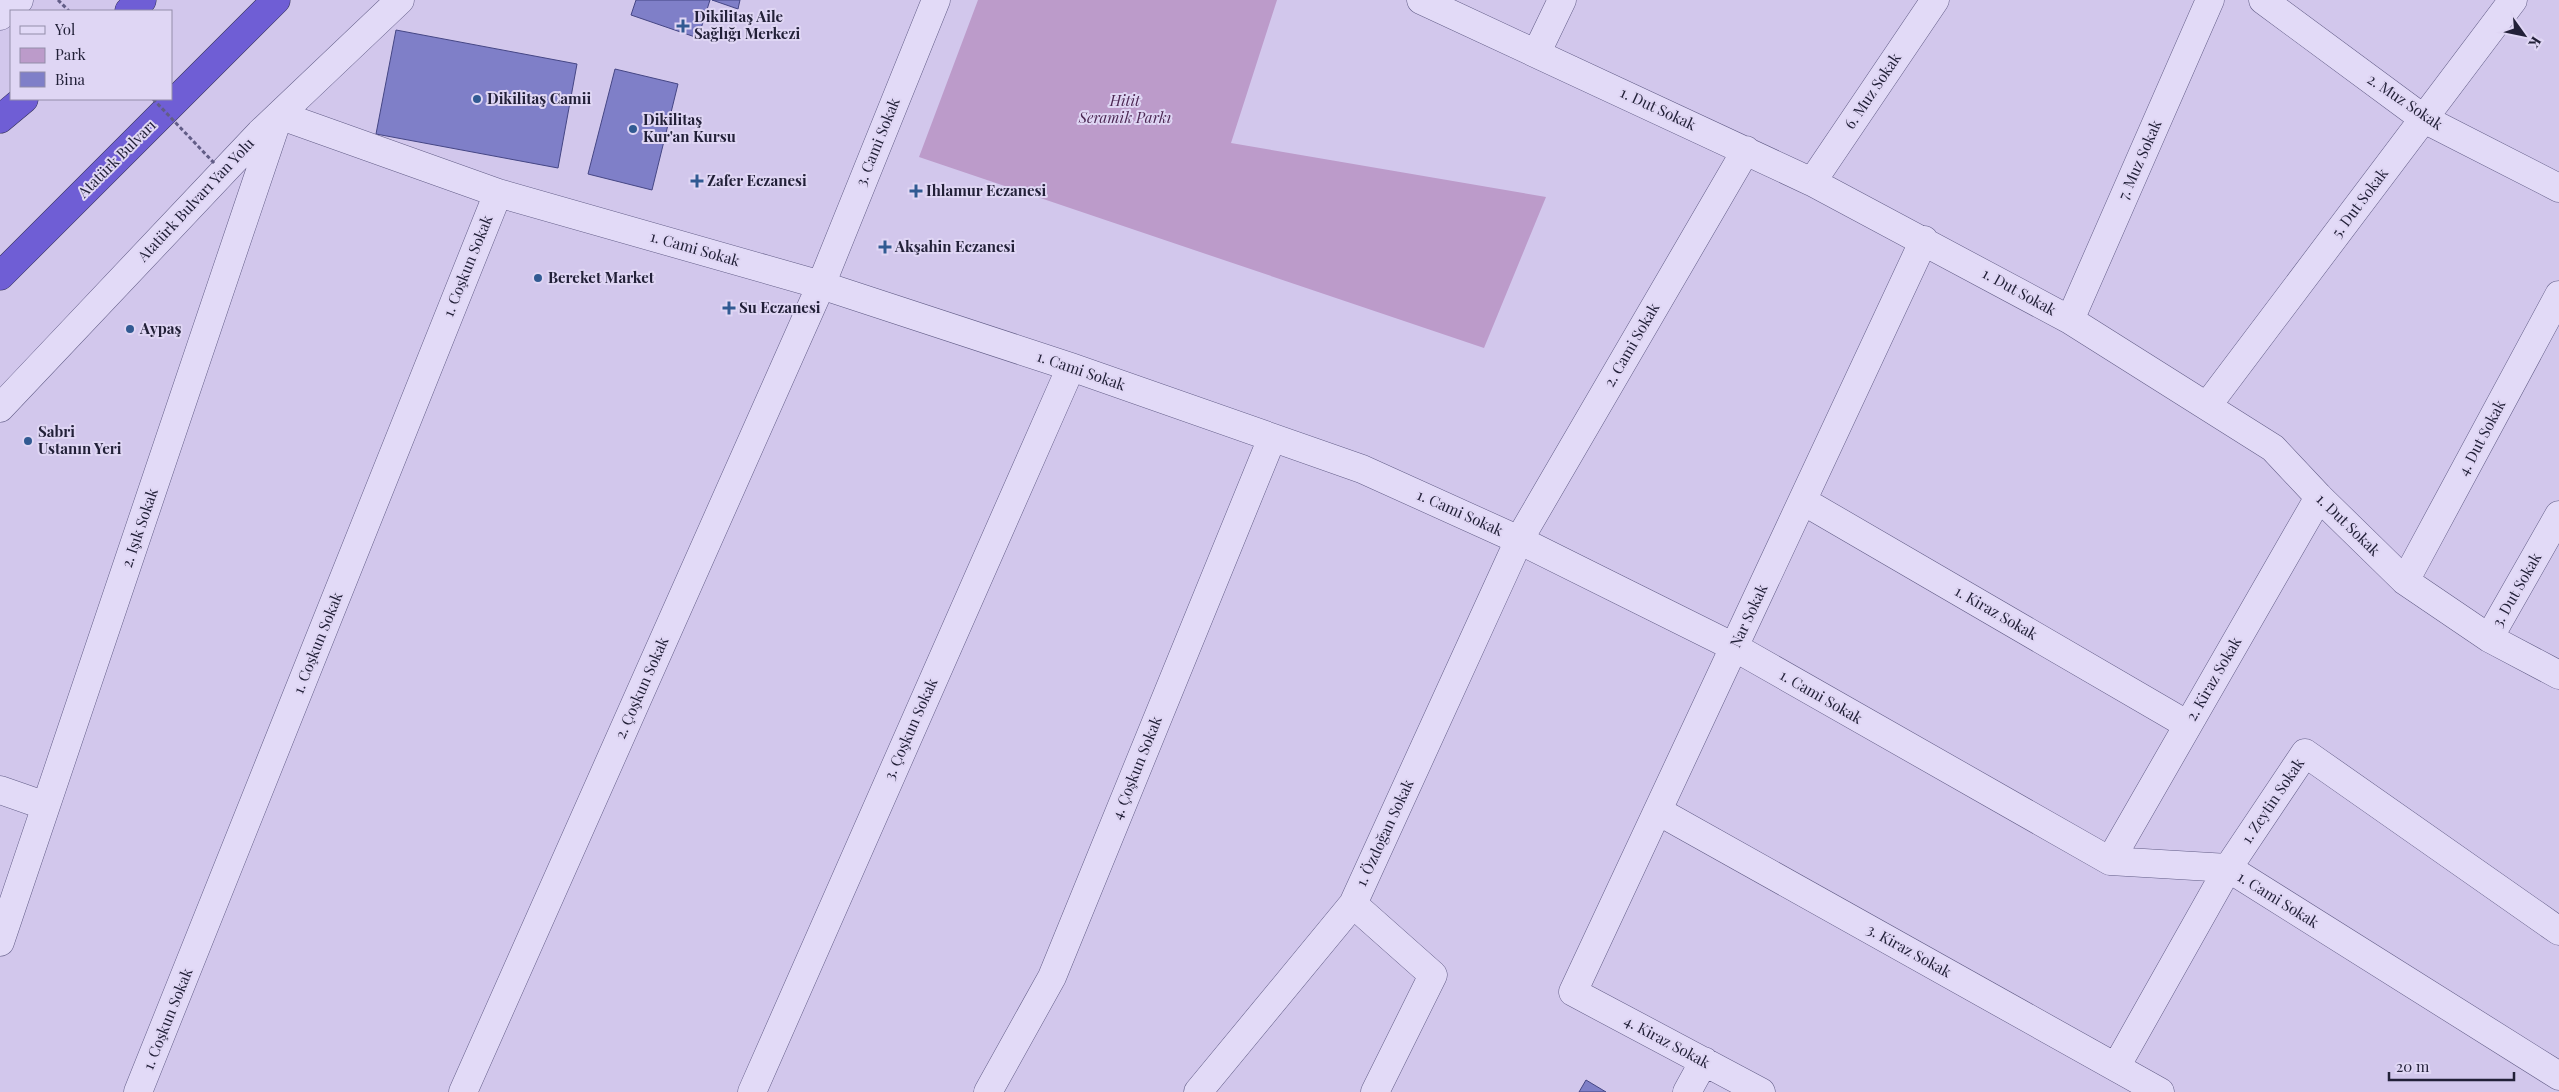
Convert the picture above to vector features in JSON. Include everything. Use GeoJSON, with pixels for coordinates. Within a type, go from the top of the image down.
{"type":"FeatureCollection","features":[{"type":"Feature","properties":{"kind":"highway"},"geometry":{"type":"LineString","coordinates":[[130,10],[142,0]]}},
{"type":"Feature","properties":{"kind":"highway","name":"Atatürk Bulvarı"},"geometry":{"type":"LineString","coordinates":[[0,276],[276,0]]}},
{"type":"Feature","properties":{"kind":"highway"},"geometry":{"type":"LineString","coordinates":[[0,118],[23,100]]}},
{"type":"Feature","properties":{"kind":"street"},"geometry":{"type":"LineString","coordinates":[[0,16],[19,0]]}},
{"type":"Feature","properties":{"kind":"street","name":"Atatürk Bulvarı Yan Yolu"},"geometry":{"type":"LineString","coordinates":[[0,408],[279,115],[400,0]]}},
{"type":"Feature","properties":{"kind":"street","name":"3. Cami Sokak"},"geometry":{"type":"LineString","coordinates":[[821,285],[936,0]]}},
{"type":"Feature","properties":{"kind":"street","name":"1. Dut Sokak"},"geometry":{"type":"LineString","coordinates":[[1421,0],[1537,52],[1812,182],[1924,240],[2070,320],[2273,448],[2319,497],[2405,581],[2489,638],[2559,675]]}},
{"type":"Feature","properties":{"kind":"street"},"geometry":{"type":"LineString","coordinates":[[1537,52],[1562,0]]}},
{"type":"Feature","properties":{"kind":"street","name":"6. Muz Sokak"},"geometry":{"type":"LineString","coordinates":[[1812,182],[1934,0]]}},
{"type":"Feature","properties":{"kind":"street","name":"7. Muz Sokak"},"geometry":{"type":"LineString","coordinates":[[2070,320],[2210,0]]}},
{"type":"Feature","properties":{"kind":"street","name":"2. Muz Sokak"},"geometry":{"type":"LineString","coordinates":[[2263,0],[2424,119],[2559,188]]}},
{"type":"Feature","properties":{"kind":"street","name":"5. Dut Sokak"},"geometry":{"type":"LineString","coordinates":[[2207,406],[2513,0]]}},
{"type":"Feature","properties":{"kind":"street","name":"1. Cami Sokak"},"geometry":{"type":"LineString","coordinates":[[279,115],[498,193],[821,285],[1071,367],[1362,469],[1519,540],[1734,647],[2110,861],[2228,868],[2559,1076]]}},
{"type":"Feature","properties":{"kind":"street","name":"2. Işık Sokak"},"geometry":{"type":"LineString","coordinates":[[0,942],[279,115]]}},
{"type":"Feature","properties":{"kind":"street","name":"2. Cami Sokak"},"geometry":{"type":"LineString","coordinates":[[1519,540],[1746,150]]}},
{"type":"Feature","properties":{"kind":"street","name":"1. Coşkun Sokak"},"geometry":{"type":"LineString","coordinates":[[138,1092],[498,193]]}},
{"type":"Feature","properties":{"kind":"street","name":"Nar Sokak"},"geometry":{"type":"LineString","coordinates":[[1574,992],[1924,240]]}},
{"type":"Feature","properties":{"kind":"street","name":"2. Çoşkun Sokak"},"geometry":{"type":"LineString","coordinates":[[463,1092],[821,285]]}},
{"type":"Feature","properties":{"kind":"street","name":"4. Dut Sokak"},"geometry":{"type":"LineString","coordinates":[[2405,581],[2559,295]]}},
{"type":"Feature","properties":{"kind":"street","name":"3. Çoşkun Sokak"},"geometry":{"type":"LineString","coordinates":[[752,1092],[1071,367]]}},
{"type":"Feature","properties":{"kind":"street","name":"4. Çoşkun Sokak"},"geometry":{"type":"LineString","coordinates":[[988,1092],[1052,977],[1272,438]]}},
{"type":"Feature","properties":{"kind":"street","name":"2. Kiraz Sokak"},"geometry":{"type":"LineString","coordinates":[[2110,861],[2319,497]]}},
{"type":"Feature","properties":{"kind":"street","name":"1. Kiraz Sokak"},"geometry":{"type":"LineString","coordinates":[[1803,501],[2188,725]]}},
{"type":"Feature","properties":{"kind":"street","name":"3. Dut Sokak"},"geometry":{"type":"LineString","coordinates":[[2489,638],[2559,516]]}},
{"type":"Feature","properties":{"kind":"street","name":"1. Özdoğan Sokak"},"geometry":{"type":"LineString","coordinates":[[1198,1092],[1353,904],[1519,540]]}},
{"type":"Feature","properties":{"kind":"street","name":"1. Zeytin Sokak"},"geometry":{"type":"LineString","coordinates":[[2116,1067],[2228,868],[2305,753],[2559,931]]}},
{"type":"Feature","properties":{"kind":"street"},"geometry":{"type":"LineString","coordinates":[[0,790],[46,806]]}},
{"type":"Feature","properties":{"kind":"street","name":"3. Kiraz Sokak"},"geometry":{"type":"LineString","coordinates":[[1658,811],[2160,1092]]}},
{"type":"Feature","properties":{"kind":"street"},"geometry":{"type":"LineString","coordinates":[[1353,904],[1433,975],[1375,1092]]}},
{"type":"Feature","properties":{"kind":"street","name":"4. Kiraz Sokak"},"geometry":{"type":"LineString","coordinates":[[1574,992],[1761,1092]]}},
{"type":"Feature","properties":{"kind":"street"},"geometry":{"type":"LineString","coordinates":[[1687,1092],[1704,1062]]}},
{"type":"Feature","properties":{"kind":"path"},"geometry":{"type":"LineString","coordinates":[[58,0],[68,10]]}},
{"type":"Feature","properties":{"kind":"path"},"geometry":{"type":"LineString","coordinates":[[154,100],[215,164]]}},
{"type":"Feature","properties":{"kind":"green space","name":"Hitit Seramik Parkı"},"geometry":{"type":"Polygon","coordinates":[[[978,0],[1277,0],[1231,143],[1546,197],[1484,348],[919,157],[978,0]]]}},
{"type":"Feature","properties":{"kind":"building","name":"Dikilitaş Aile Sağlığı Merkezi"},"geometry":{"type":"Polygon","coordinates":[[[636,0],[710,0],[698,38],[631,15],[636,0]]]}},
{"type":"Feature","properties":{"kind":"building","name":"Dikilitaş Aile Sağlığı Merkezi"},"geometry":{"type":"Polygon","coordinates":[[[712,0],[740,0],[738,9],[712,0]]]}},
{"type":"Feature","properties":{"kind":"building","name":"Dikilitaş Camii"},"geometry":{"type":"Polygon","coordinates":[[[396,30],[577,64],[558,168],[376,134],[396,30]]]}},
{"type":"Feature","properties":{"kind":"building","name":"Dikilitaş Kur'an Kursu"},"geometry":{"type":"Polygon","coordinates":[[[615,69],[678,84],[652,190],[588,174],[615,69]]]}},
{"type":"Feature","properties":{"kind":"building"},"geometry":{"type":"Polygon","coordinates":[[[1586,1080],[1606,1092],[1579,1092],[1586,1080]]]}},
{"type":"Feature","properties":{"kind":"place","name":"Dikilitaş Aile Sağlığı Merkezi"},"geometry":{"type":"Point","coordinates":[683,26]}},
{"type":"Feature","properties":{"kind":"place","name":"Dikilitaş Camii"},"geometry":{"type":"Point","coordinates":[477,99]}},
{"type":"Feature","properties":{"kind":"place","name":"Dikilitaş Kur'an Kursu"},"geometry":{"type":"Point","coordinates":[633,129]}},
{"type":"Feature","properties":{"kind":"place","name":"Zafer Eczanesi"},"geometry":{"type":"Point","coordinates":[697,181]}},
{"type":"Feature","properties":{"kind":"place","name":"Ihlamur Eczanesi"},"geometry":{"type":"Point","coordinates":[916,191]}},
{"type":"Feature","properties":{"kind":"place","name":"Akşahin Eczanesi"},"geometry":{"type":"Point","coordinates":[885,247]}},
{"type":"Feature","properties":{"kind":"place","name":"Bereket Market"},"geometry":{"type":"Point","coordinates":[538,278]}},
{"type":"Feature","properties":{"kind":"place","name":"Su Eczanesi"},"geometry":{"type":"Point","coordinates":[729,308]}},
{"type":"Feature","properties":{"kind":"place","name":"Aypaş"},"geometry":{"type":"Point","coordinates":[130,329]}},
{"type":"Feature","properties":{"kind":"place","name":"Sabri Ustanın Yeri"},"geometry":{"type":"Point","coordinates":[28,441]}}]}
